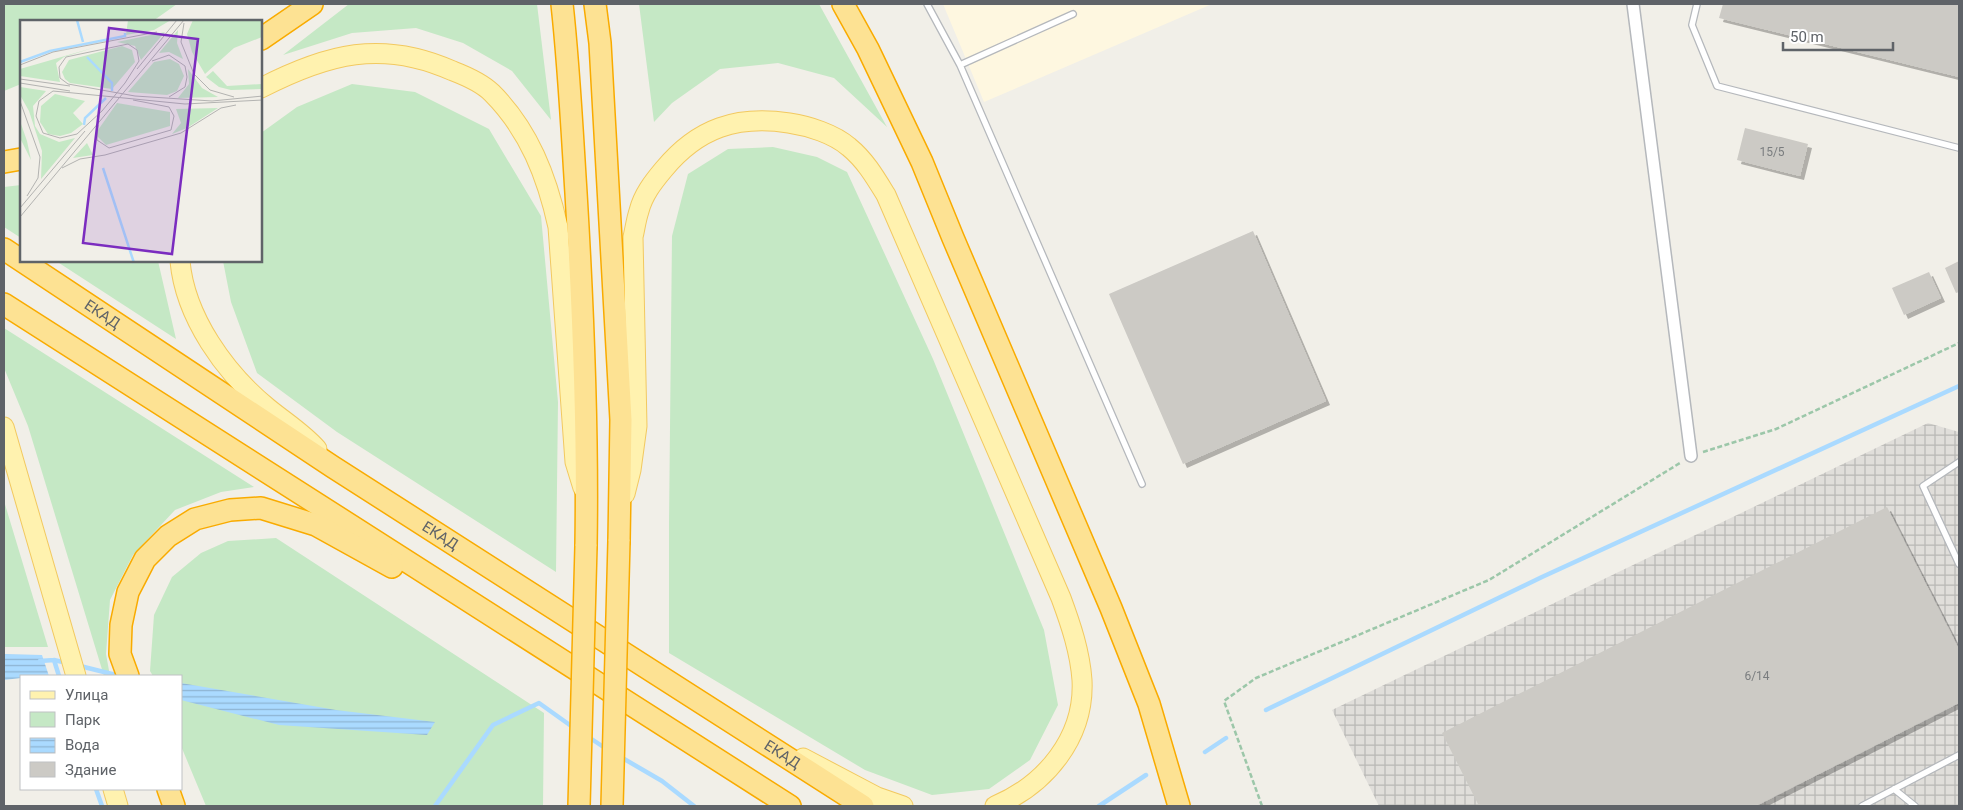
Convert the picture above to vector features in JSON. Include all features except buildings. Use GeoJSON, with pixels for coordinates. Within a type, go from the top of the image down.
{"type":"FeatureCollection","features":[{"type":"Feature","properties":{"kind":"highway"},"geometry":{"type":"LineString","coordinates":[[262,38],[312,4]]}},
{"type":"Feature","properties":{"kind":"highway"},"geometry":{"type":"LineString","coordinates":[[562,4],[567,48],[582,288],[586,546],[579,806]]}},
{"type":"Feature","properties":{"kind":"highway"},"geometry":{"type":"LineString","coordinates":[[595,4],[600,43],[621,420],[612,806]]}},
{"type":"Feature","properties":{"kind":"highway"},"geometry":{"type":"LineString","coordinates":[[843,4],[868,49],[922,162],[1111,608],[1149,704],[1179,806]]}},
{"type":"Feature","properties":{"kind":"highway"},"geometry":{"type":"LineString","coordinates":[[4,162],[20,159]]}},
{"type":"Feature","properties":{"kind":"highway","name":"ЕКАД"},"geometry":{"type":"LineString","coordinates":[[4,250],[20,261]]}},
{"type":"Feature","properties":{"kind":"highway","name":"ЕКАД"},"geometry":{"type":"LineString","coordinates":[[22,262],[333,467],[863,806]]}},
{"type":"Feature","properties":{"kind":"highway"},"geometry":{"type":"LineString","coordinates":[[4,304],[790,806]]}},
{"type":"Feature","properties":{"kind":"highway"},"geometry":{"type":"LineString","coordinates":[[128,675],[120,654],[121,625],[128,592],[145,559],[168,536],[195,519],[230,510],[262,508],[316,525],[424,584],[481,610]]}},
{"type":"Feature","properties":{"kind":"highway"},"geometry":{"type":"LineString","coordinates":[[751,781],[781,806]]}},
{"type":"Feature","properties":{"kind":"highway"},"geometry":{"type":"LineString","coordinates":[[168,790],[174,806]]}},
{"type":"Feature","properties":{"kind":"main road"},"geometry":{"type":"LineString","coordinates":[[262,87],[292,72],[326,60],[352,54],[380,52],[412,57],[445,67],[467,77],[491,91],[513,117],[528,140],[542,169],[552,199],[558,227],[575,462],[586,501]]}},
{"type":"Feature","properties":{"kind":"main road"},"geometry":{"type":"LineString","coordinates":[[620,514],[631,470],[637,426],[633,237],[639,210],[648,189],[674,156],[703,134],[718,128],[754,121],[770,121],[804,126],[847,145],[871,170],[886,195],[1061,598],[1074,635],[1082,680],[1081,701],[1070,737],[1048,772],[1020,794],[995,806]]}},
{"type":"Feature","properties":{"kind":"main road"},"geometry":{"type":"LineString","coordinates":[[180,262],[188,302],[201,330],[222,360],[266,407],[308,439],[333,467]]}},
{"type":"Feature","properties":{"kind":"main road"},"geometry":{"type":"LineString","coordinates":[[4,427],[74,668]]}},
{"type":"Feature","properties":{"kind":"main road"},"geometry":{"type":"LineString","coordinates":[[775,749],[793,752],[876,796],[903,806]]}},
{"type":"Feature","properties":{"kind":"main road"},"geometry":{"type":"LineString","coordinates":[[112,790],[118,806]]}},
{"type":"Feature","properties":{"kind":"street"},"geometry":{"type":"LineString","coordinates":[[1633,4],[1691,456]]}},
{"type":"Feature","properties":{"kind":"lane"},"geometry":{"type":"LineString","coordinates":[[926,4],[960,65],[1142,484]]}},
{"type":"Feature","properties":{"kind":"lane"},"geometry":{"type":"LineString","coordinates":[[1697,4],[1692,25],[1717,86],[1959,148]]}},
{"type":"Feature","properties":{"kind":"lane"},"geometry":{"type":"LineString","coordinates":[[960,65],[1072,14]]}},
{"type":"Feature","properties":{"kind":"lane"},"geometry":{"type":"LineString","coordinates":[[1959,462],[1923,486],[1959,564]]}},
{"type":"Feature","properties":{"kind":"lane"},"geometry":{"type":"LineString","coordinates":[[1862,806],[1959,755]]}},
{"type":"Feature","properties":{"kind":"lane"},"geometry":{"type":"LineString","coordinates":[[1894,789],[1915,806]]}},
{"type":"Feature","properties":{"kind":"path"},"geometry":{"type":"LineString","coordinates":[[1262,806],[1224,701],[1256,678],[1489,580],[1691,456],[1776,429],[1959,343]]}},
{"type":"Feature","properties":{"kind":"shaded area"},"geometry":{"type":"Polygon","coordinates":[[[943,4],[1212,4],[984,102],[943,4]]]}},
{"type":"Feature","properties":{"kind":"shaded area"},"geometry":{"type":"Polygon","coordinates":[[[1928,423],[1959,432],[1959,806],[1379,806],[1332,710],[1928,423]]]}},
{"type":"Feature","properties":{"kind":"green space"},"geometry":{"type":"Polygon","coordinates":[[[4,4],[177,4],[154,20],[20,20],[20,84],[4,91],[4,4]]]}},
{"type":"Feature","properties":{"kind":"green space"},"geometry":{"type":"Polygon","coordinates":[[[349,4],[537,4],[551,120],[512,71],[463,43],[416,28],[352,33],[283,55],[349,4]]]}},
{"type":"Feature","properties":{"kind":"green space"},"geometry":{"type":"Polygon","coordinates":[[[639,4],[819,4],[887,127],[834,78],[778,63],[720,69],[672,103],[654,122],[639,4]]]}},
{"type":"Feature","properties":{"kind":"green space"},"geometry":{"type":"Polygon","coordinates":[[[352,84],[415,92],[489,129],[541,216],[558,402],[556,572],[337,432],[257,373],[231,302],[223,262],[262,262],[262,132],[297,107],[352,84]]]}},
{"type":"Feature","properties":{"kind":"green space"},"geometry":{"type":"Polygon","coordinates":[[[773,147],[817,157],[847,172],[933,359],[1044,630],[1058,705],[1030,760],[989,789],[932,795],[865,770],[669,653],[672,236],[688,174],[728,149],[773,147]]]}},
{"type":"Feature","properties":{"kind":"green space"},"geometry":{"type":"Polygon","coordinates":[[[20,185],[20,237],[4,227],[4,187],[20,185]]]}},
{"type":"Feature","properties":{"kind":"green space"},"geometry":{"type":"Polygon","coordinates":[[[58,262],[158,262],[176,339],[58,262]]]}},
{"type":"Feature","properties":{"kind":"green space"},"geometry":{"type":"Polygon","coordinates":[[[4,328],[254,487],[221,492],[175,510],[133,555],[110,600],[106,654],[110,675],[104,675],[28,426],[4,368],[4,328]]]}},
{"type":"Feature","properties":{"kind":"green space"},"geometry":{"type":"Polygon","coordinates":[[[4,501],[48,647],[4,647],[4,501]]]}},
{"type":"Feature","properties":{"kind":"green space"},"geometry":{"type":"Polygon","coordinates":[[[276,538],[544,713],[543,806],[206,806],[182,748],[182,675],[152,675],[150,671],[154,615],[172,577],[201,553],[228,541],[276,538]]]}},
{"type":"Feature","properties":{"kind":"water"},"geometry":{"type":"Polygon","coordinates":[[[4,654],[42,655],[49,675],[20,675],[20,678],[4,680],[4,654]]]}},
{"type":"Feature","properties":{"kind":"water"},"geometry":{"type":"Polygon","coordinates":[[[182,683],[336,710],[435,722],[427,735],[279,725],[182,700],[182,683]]]}},
{"type":"Feature","properties":{"kind":"waterway"},"geometry":{"type":"LineString","coordinates":[[1266,710],[1542,577],[1959,386]]}},
{"type":"Feature","properties":{"kind":"waterway"},"geometry":{"type":"LineString","coordinates":[[54,660],[67,663]]}},
{"type":"Feature","properties":{"kind":"waterway"},"geometry":{"type":"LineString","coordinates":[[40,661],[54,660],[59,675]]}},
{"type":"Feature","properties":{"kind":"waterway"},"geometry":{"type":"LineString","coordinates":[[80,666],[116,675]]}},
{"type":"Feature","properties":{"kind":"waterway"},"geometry":{"type":"LineString","coordinates":[[435,806],[493,725],[539,703],[574,728]]}},
{"type":"Feature","properties":{"kind":"waterway"},"geometry":{"type":"LineString","coordinates":[[587,736],[608,750]]}},
{"type":"Feature","properties":{"kind":"waterway"},"geometry":{"type":"LineString","coordinates":[[1205,752],[1226,738]]}},
{"type":"Feature","properties":{"kind":"waterway"},"geometry":{"type":"LineString","coordinates":[[619,756],[662,781],[694,806]]}},
{"type":"Feature","properties":{"kind":"waterway"},"geometry":{"type":"LineString","coordinates":[[1099,806],[1146,775]]}},
{"type":"Feature","properties":{"kind":"waterway"},"geometry":{"type":"LineString","coordinates":[[96,790],[102,806]]}}]}
